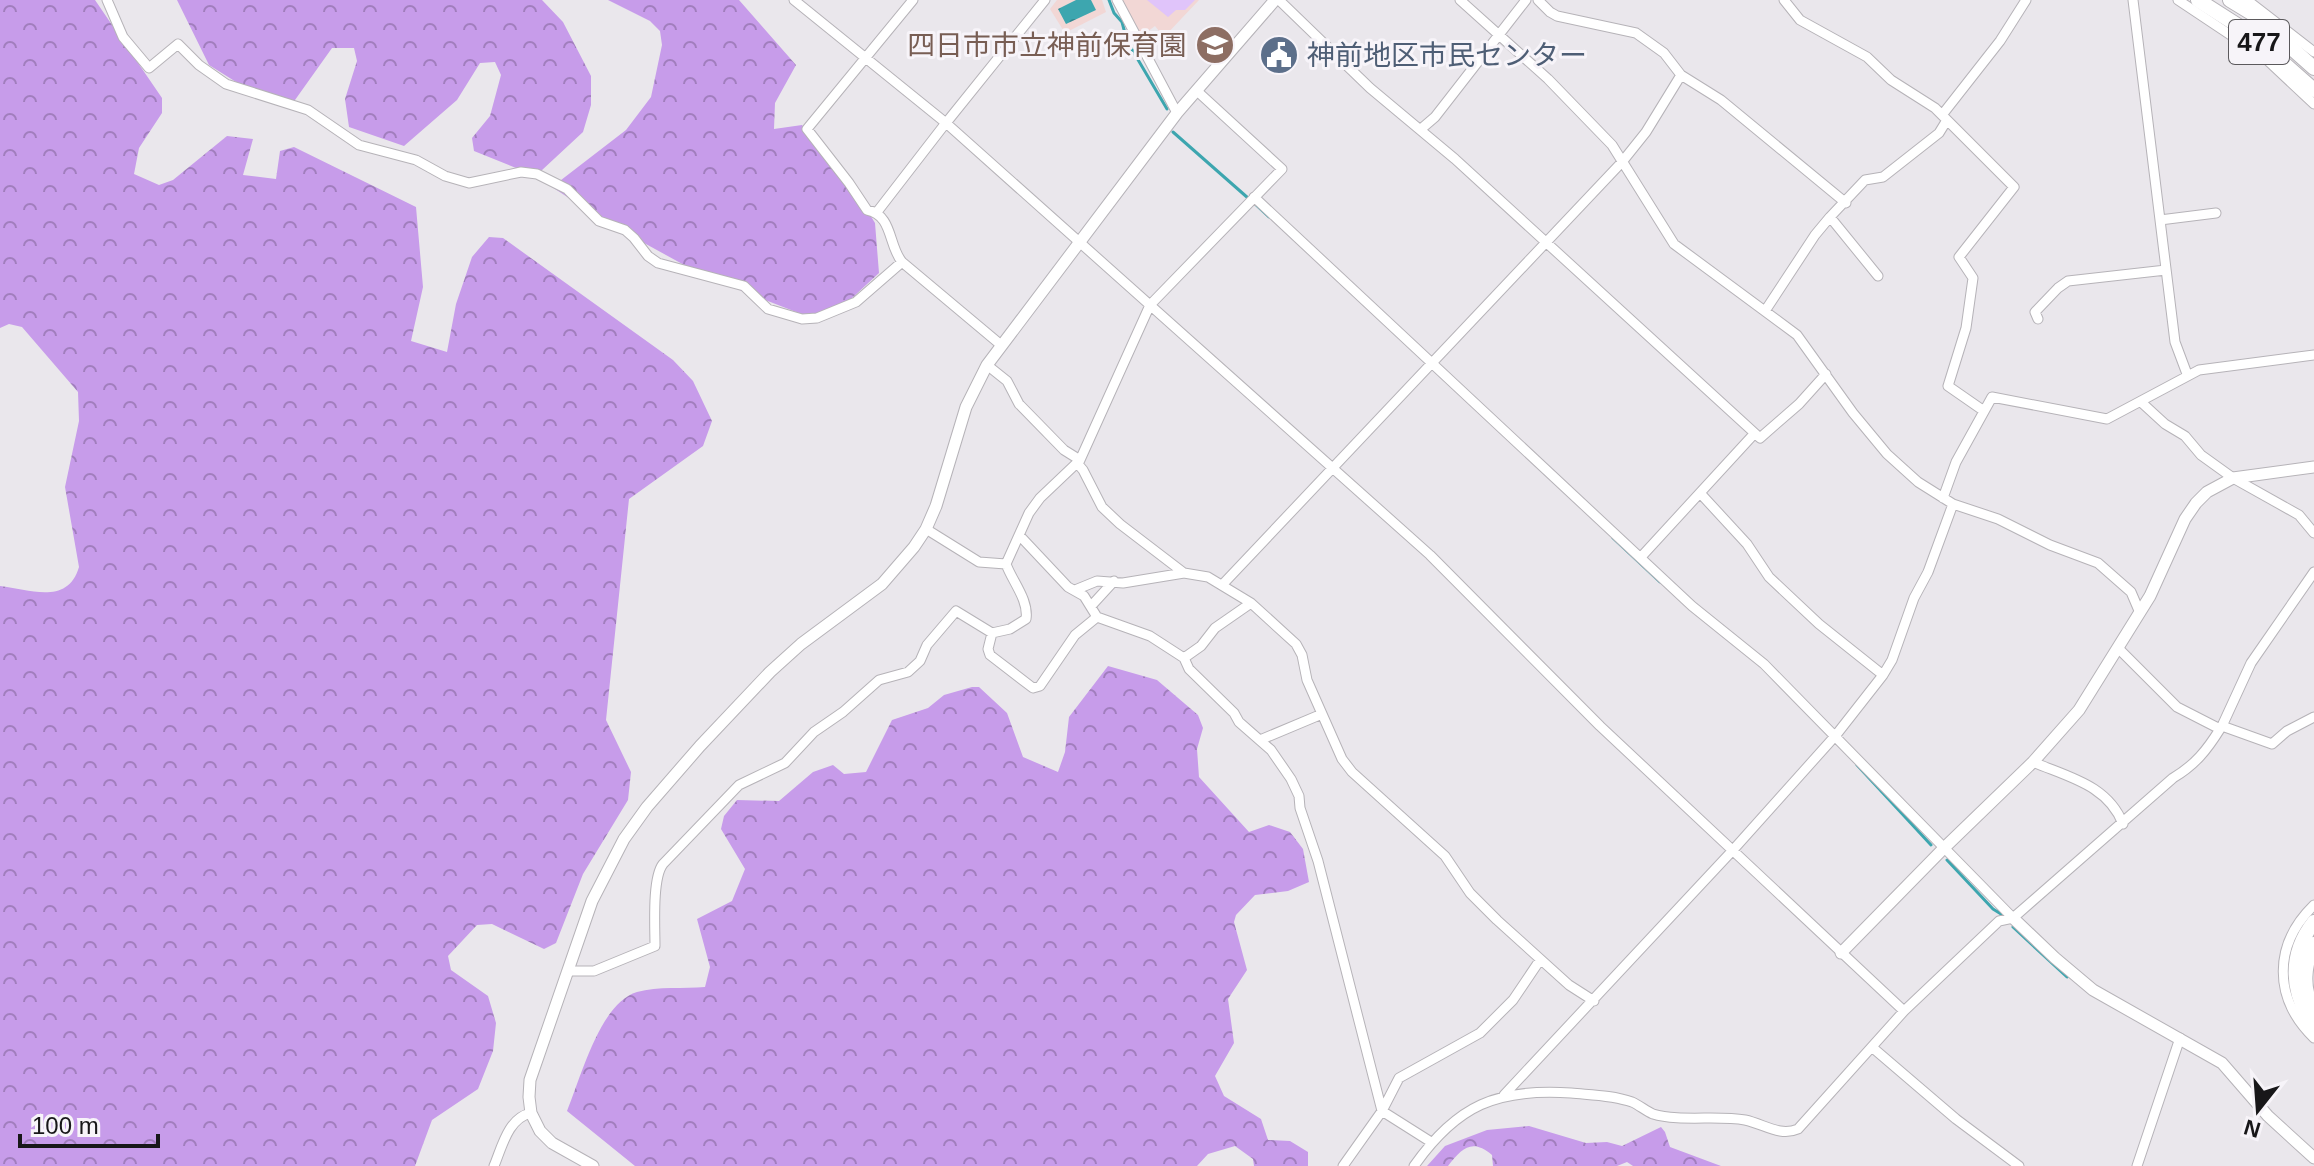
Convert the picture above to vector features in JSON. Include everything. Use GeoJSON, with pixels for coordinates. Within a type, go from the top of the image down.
{"type":"FeatureCollection","features":[{"type":"Feature","properties":{"kind":"highway","name":"477"},"geometry":{"type":"LineString","coordinates":[[2198,0],[2248,32],[2314,90]]}},
{"type":"Feature","properties":{"kind":"highway","name":"477"},"geometry":{"type":"LineString","coordinates":[[2230,0],[2253,14],[2314,68]]}},
{"type":"Feature","properties":{"kind":"highway"},"geometry":{"type":"LineString","coordinates":[[2314,922],[2302,941],[2295,978],[2302,1008],[2314,1026]]}},
{"type":"Feature","properties":{"kind":"highway"},"geometry":{"type":"LineString","coordinates":[[2314,944],[2305,973],[2306,989],[2314,1008]]}},
{"type":"Feature","properties":{"kind":"street"},"geometry":{"type":"LineString","coordinates":[[107,0],[123,37],[149,68],[178,44],[199,65],[226,84],[308,110],[359,145],[416,160],[445,176],[469,183],[521,172],[537,174],[567,189],[599,221],[625,230],[658,263],[744,286],[768,309],[790,317],[817,318],[836,312],[856,302],[902,262]]}},
{"type":"Feature","properties":{"kind":"street"},"geometry":{"type":"LineString","coordinates":[[794,0],[946,124],[1430,555],[1600,726],[1904,1011]]}},
{"type":"Feature","properties":{"kind":"street"},"geometry":{"type":"LineString","coordinates":[[913,0],[807,129],[867,210],[884,217],[896,255],[902,262],[1001,345]]}},
{"type":"Feature","properties":{"kind":"street"},"geometry":{"type":"LineString","coordinates":[[877,212],[1045,0]]}},
{"type":"Feature","properties":{"kind":"street"},"geometry":{"type":"LineString","coordinates":[[1117,0],[1177,113]]}},
{"type":"Feature","properties":{"kind":"street"},"geometry":{"type":"LineString","coordinates":[[593,1166],[552,1143],[540,1131],[531,1113],[530,1080],[592,901],[624,839],[647,807],[700,746],[770,672],[801,644],[882,584],[926,529],[966,407],[987,365],[1177,113],[1277,0],[1370,88],[1421,129],[1546,241],[1754,434],[1760,438],[1799,404],[1826,374]]}},
{"type":"Feature","properties":{"kind":"street"},"geometry":{"type":"LineString","coordinates":[[1460,0],[1612,145],[1674,244],[1797,335],[1853,413],[1887,454],[1918,482],[1953,504],[1998,519],[2050,545],[2098,563],[2131,592],[2140,613]]}},
{"type":"Feature","properties":{"kind":"street"},"geometry":{"type":"LineString","coordinates":[[1421,129],[1435,117],[1526,0]]}},
{"type":"Feature","properties":{"kind":"street"},"geometry":{"type":"LineString","coordinates":[[1538,0],[1557,16],[1636,33],[1664,53],[1681,75],[1721,100],[1846,203]]}},
{"type":"Feature","properties":{"kind":"street"},"geometry":{"type":"LineString","coordinates":[[1765,311],[1815,235],[1865,180],[1883,177],[1939,133],[1945,117],[2026,0]]}},
{"type":"Feature","properties":{"kind":"street"},"geometry":{"type":"LineString","coordinates":[[2133,0],[2175,342],[2187,374]]}},
{"type":"Feature","properties":{"kind":"street"},"geometry":{"type":"LineString","coordinates":[[2178,0],[2265,58],[2314,104]]}},
{"type":"Feature","properties":{"kind":"street"},"geometry":{"type":"LineString","coordinates":[[2247,0],[2314,52]]}},
{"type":"Feature","properties":{"kind":"street"},"geometry":{"type":"LineString","coordinates":[[1786,1],[1800,20],[1867,57],[1891,80],[1945,117],[2014,187],[1959,257],[1973,278],[1966,328],[1948,386],[1984,411]]}},
{"type":"Feature","properties":{"kind":"street"},"geometry":{"type":"LineString","coordinates":[[1223,584],[1622,162],[1646,132],[1681,75]]}},
{"type":"Feature","properties":{"kind":"street"},"geometry":{"type":"LineString","coordinates":[[569,971],[594,971],[655,946],[659,869],[663,864],[739,785],[785,763],[814,732],[879,680],[908,672],[920,661],[927,645],[956,611],[992,633],[1019,625],[1026,619],[1027,612],[1006,564],[1029,513],[1078,461],[1150,305],[1282,169],[1197,91]]}},
{"type":"Feature","properties":{"kind":"street"},"geometry":{"type":"LineString","coordinates":[[1251,200],[1692,606],[1764,664],[1943,849],[2055,958],[2093,990],[2222,1063],[2268,1116],[2314,1158]]}},
{"type":"Feature","properties":{"kind":"street"},"geometry":{"type":"LineString","coordinates":[[2160,220],[2216,213]]}},
{"type":"Feature","properties":{"kind":"street"},"geometry":{"type":"LineString","coordinates":[[1830,217],[1878,276]]}},
{"type":"Feature","properties":{"kind":"street"},"geometry":{"type":"LineString","coordinates":[[2038,319],[2035,312],[2068,281],[2166,270]]}},
{"type":"Feature","properties":{"kind":"street"},"geometry":{"type":"LineString","coordinates":[[1943,498],[1956,462],[1992,397],[2107,419],[2187,374],[2213,367],[2314,355]]}},
{"type":"Feature","properties":{"kind":"street"},"geometry":{"type":"LineString","coordinates":[[987,365],[1007,381],[1019,404],[1078,461],[1102,507],[1184,573]]}},
{"type":"Feature","properties":{"kind":"street"},"geometry":{"type":"LineString","coordinates":[[2141,402],[2165,424],[2185,436],[2201,455],[2233,478],[2299,515],[2314,533]]}},
{"type":"Feature","properties":{"kind":"street"},"geometry":{"type":"LineString","coordinates":[[1641,557],[1754,434]]}},
{"type":"Feature","properties":{"kind":"street"},"geometry":{"type":"LineString","coordinates":[[1841,953],[2033,762],[2079,710],[2140,613],[2185,519],[2196,503],[2207,492],[2233,478],[2314,467]]}},
{"type":"Feature","properties":{"kind":"street"},"geometry":{"type":"LineString","coordinates":[[1700,493],[1747,544],[1769,577],[1819,624],[1883,675]]}},
{"type":"Feature","properties":{"kind":"street"},"geometry":{"type":"LineString","coordinates":[[1504,1095],[1733,850],[1836,735],[1883,675],[1892,660],[1953,504]]}},
{"type":"Feature","properties":{"kind":"street"},"geometry":{"type":"LineString","coordinates":[[926,529],[979,562],[1006,564]]}},
{"type":"Feature","properties":{"kind":"street"},"geometry":{"type":"LineString","coordinates":[[1020,536],[1068,587],[1092,605],[1097,617],[1150,636],[1184,658],[1189,669],[1278,760],[1299,796],[1382,1111],[1431,1142]]}},
{"type":"Feature","properties":{"kind":"street"},"geometry":{"type":"LineString","coordinates":[[1414,1166],[1442,1130],[1482,1102],[1504,1095],[1554,1092],[1607,1096],[1631,1102],[1654,1114],[1745,1120],[1789,1133],[1798,1129],[1904,1011],[1999,921],[2013,918],[2173,778],[2189,769],[2207,750],[2221,728],[2251,663],[2314,572]]}},
{"type":"Feature","properties":{"kind":"street"},"geometry":{"type":"LineString","coordinates":[[1075,590],[1097,581],[1123,583],[1184,573],[1208,577],[1251,603],[1296,644],[1302,655],[1307,680],[1342,759],[1352,772],[1437,847],[1470,893],[1540,960],[1594,1001]]}},
{"type":"Feature","properties":{"kind":"street"},"geometry":{"type":"LineString","coordinates":[[1092,605],[1114,581]]}},
{"type":"Feature","properties":{"kind":"street"},"geometry":{"type":"LineString","coordinates":[[1184,658],[1201,646],[1215,628],[1251,603]]}},
{"type":"Feature","properties":{"kind":"street"},"geometry":{"type":"LineString","coordinates":[[992,633],[988,649],[990,655],[1033,688],[1040,686],[1075,635],[1097,617]]}},
{"type":"Feature","properties":{"kind":"street"},"geometry":{"type":"LineString","coordinates":[[2118,648],[2177,707],[2221,728],[2272,744],[2287,731],[2314,717]]}},
{"type":"Feature","properties":{"kind":"street"},"geometry":{"type":"LineString","coordinates":[[1260,740],[1322,714]]}},
{"type":"Feature","properties":{"kind":"street"},"geometry":{"type":"LineString","coordinates":[[2033,762],[2095,788],[2118,812],[2123,824]]}},
{"type":"Feature","properties":{"kind":"street"},"geometry":{"type":"LineString","coordinates":[[2314,905],[2293,932],[2286,949],[2283,978],[2292,1011],[2314,1038]]}},
{"type":"Feature","properties":{"kind":"street"},"geometry":{"type":"LineString","coordinates":[[1343,1166],[1382,1111],[1399,1078],[1480,1033],[1513,1000],[1540,960]]}},
{"type":"Feature","properties":{"kind":"street"},"geometry":{"type":"LineString","coordinates":[[2137,1166],[2180,1038]]}},
{"type":"Feature","properties":{"kind":"street"},"geometry":{"type":"LineString","coordinates":[[1873,1048],[1965,1126],[2019,1166]]}},
{"type":"Feature","properties":{"kind":"street"},"geometry":{"type":"LineString","coordinates":[[494,1166],[511,1125],[531,1113]]}},
{"type":"Feature","properties":{"kind":"shaded area"},"geometry":{"type":"Polygon","coordinates":[[[1057,0],[1102,0],[1106,12],[1065,33],[1050,9],[1057,0]]]}},
{"type":"Feature","properties":{"kind":"shaded area"},"geometry":{"type":"Polygon","coordinates":[[[1121,0],[1199,0],[1164,37],[1155,26],[1139,38],[1121,0]]]}},
{"type":"Feature","properties":{"kind":"shaded area"},"geometry":{"type":"Polygon","coordinates":[[[1147,0],[1195,0],[1185,10],[1176,10],[1168,17],[1147,0]]]}},
{"type":"Feature","properties":{"kind":"green space"},"geometry":{"type":"Polygon","coordinates":[[[0,0],[95,0],[162,98],[162,113],[139,148],[134,174],[159,185],[173,180],[227,136],[253,139],[243,175],[276,179],[280,151],[294,147],[416,207],[423,287],[411,341],[447,352],[456,304],[472,257],[489,237],[503,238],[673,360],[693,381],[712,421],[703,446],[629,499],[606,720],[631,772],[628,800],[583,874],[556,943],[544,949],[492,924],[477,925],[448,956],[451,970],[488,996],[496,1023],[493,1051],[478,1089],[432,1120],[415,1166],[0,1166],[0,586],[47,592],[66,587],[74,579],[79,567],[65,487],[79,421],[78,392],[22,327],[9,324],[0,328],[0,0]]]}},
{"type":"Feature","properties":{"kind":"green space"},"geometry":{"type":"Polygon","coordinates":[[[177,0],[542,0],[563,22],[591,76],[591,105],[583,132],[541,171],[526,172],[474,151],[472,138],[490,116],[501,75],[495,62],[480,63],[457,100],[404,146],[349,127],[345,99],[357,61],[354,48],[332,48],[295,100],[282,105],[257,95],[209,65],[177,0]]]}},
{"type":"Feature","properties":{"kind":"green space"},"geometry":{"type":"Polygon","coordinates":[[[608,0],[739,0],[796,65],[775,103],[774,129],[802,125],[851,184],[875,223],[879,273],[838,311],[809,317],[706,277],[604,221],[552,187],[626,130],[651,97],[662,45],[660,31],[650,21],[608,0]]]}},
{"type":"Feature","properties":{"kind":"green space"},"geometry":{"type":"Polygon","coordinates":[[[1108,666],[1157,680],[1198,715],[1203,728],[1197,749],[1199,777],[1249,832],[1269,825],[1290,832],[1303,849],[1309,882],[1288,891],[1255,895],[1236,915],[1234,922],[1247,970],[1228,999],[1234,1043],[1215,1076],[1224,1096],[1261,1119],[1268,1140],[1290,1141],[1308,1152],[1308,1166],[1254,1166],[1253,1159],[1235,1146],[1208,1154],[1197,1166],[635,1166],[567,1111],[593,1043],[612,1010],[624,999],[645,990],[705,987],[710,967],[697,919],[732,901],[745,869],[721,829],[724,816],[737,800],[779,801],[813,772],[833,765],[844,774],[866,772],[892,720],[928,708],[944,695],[972,687],[979,687],[1007,713],[1023,757],[1058,772],[1065,752],[1069,717],[1108,666]]]}},
{"type":"Feature","properties":{"kind":"green space"},"geometry":{"type":"Polygon","coordinates":[[[1529,1126],[1586,1143],[1607,1142],[1622,1146],[1661,1127],[1670,1147],[1721,1166],[1633,1166],[1627,1162],[1617,1166],[1493,1166],[1492,1155],[1473,1146],[1458,1154],[1448,1166],[1427,1166],[1445,1146],[1487,1130],[1529,1126]]]}},
{"type":"Feature","properties":{"kind":"water"},"geometry":{"type":"Polygon","coordinates":[[[1076,0],[1091,0],[1096,10],[1066,24],[1058,9],[1076,0]]]}},
{"type":"Feature","properties":{"kind":"waterway"},"geometry":{"type":"LineString","coordinates":[[1109,0],[1122,22],[1127,41],[1167,109]]}},
{"type":"Feature","properties":{"kind":"waterway"},"geometry":{"type":"LineString","coordinates":[[1173,132],[1248,198]]}},
{"type":"Feature","properties":{"kind":"waterway"},"geometry":{"type":"LineString","coordinates":[[1254,203],[1269,217]]}},
{"type":"Feature","properties":{"kind":"waterway"},"geometry":{"type":"LineString","coordinates":[[1613,538],[1660,582]]}},
{"type":"Feature","properties":{"kind":"waterway"},"geometry":{"type":"LineString","coordinates":[[1857,765],[1931,845]]}},
{"type":"Feature","properties":{"kind":"waterway"},"geometry":{"type":"LineString","coordinates":[[1947,860],[2001,914]]}},
{"type":"Feature","properties":{"kind":"waterway"},"geometry":{"type":"LineString","coordinates":[[2013,927],[2067,977]]}},
{"type":"Feature","properties":{"kind":"place","name":"四日市市立神前保育園"},"geometry":{"type":"Point","coordinates":[1215,45]}},
{"type":"Feature","properties":{"kind":"place","name":"神前地区市民センター"},"geometry":{"type":"Point","coordinates":[1279,55]}}]}
